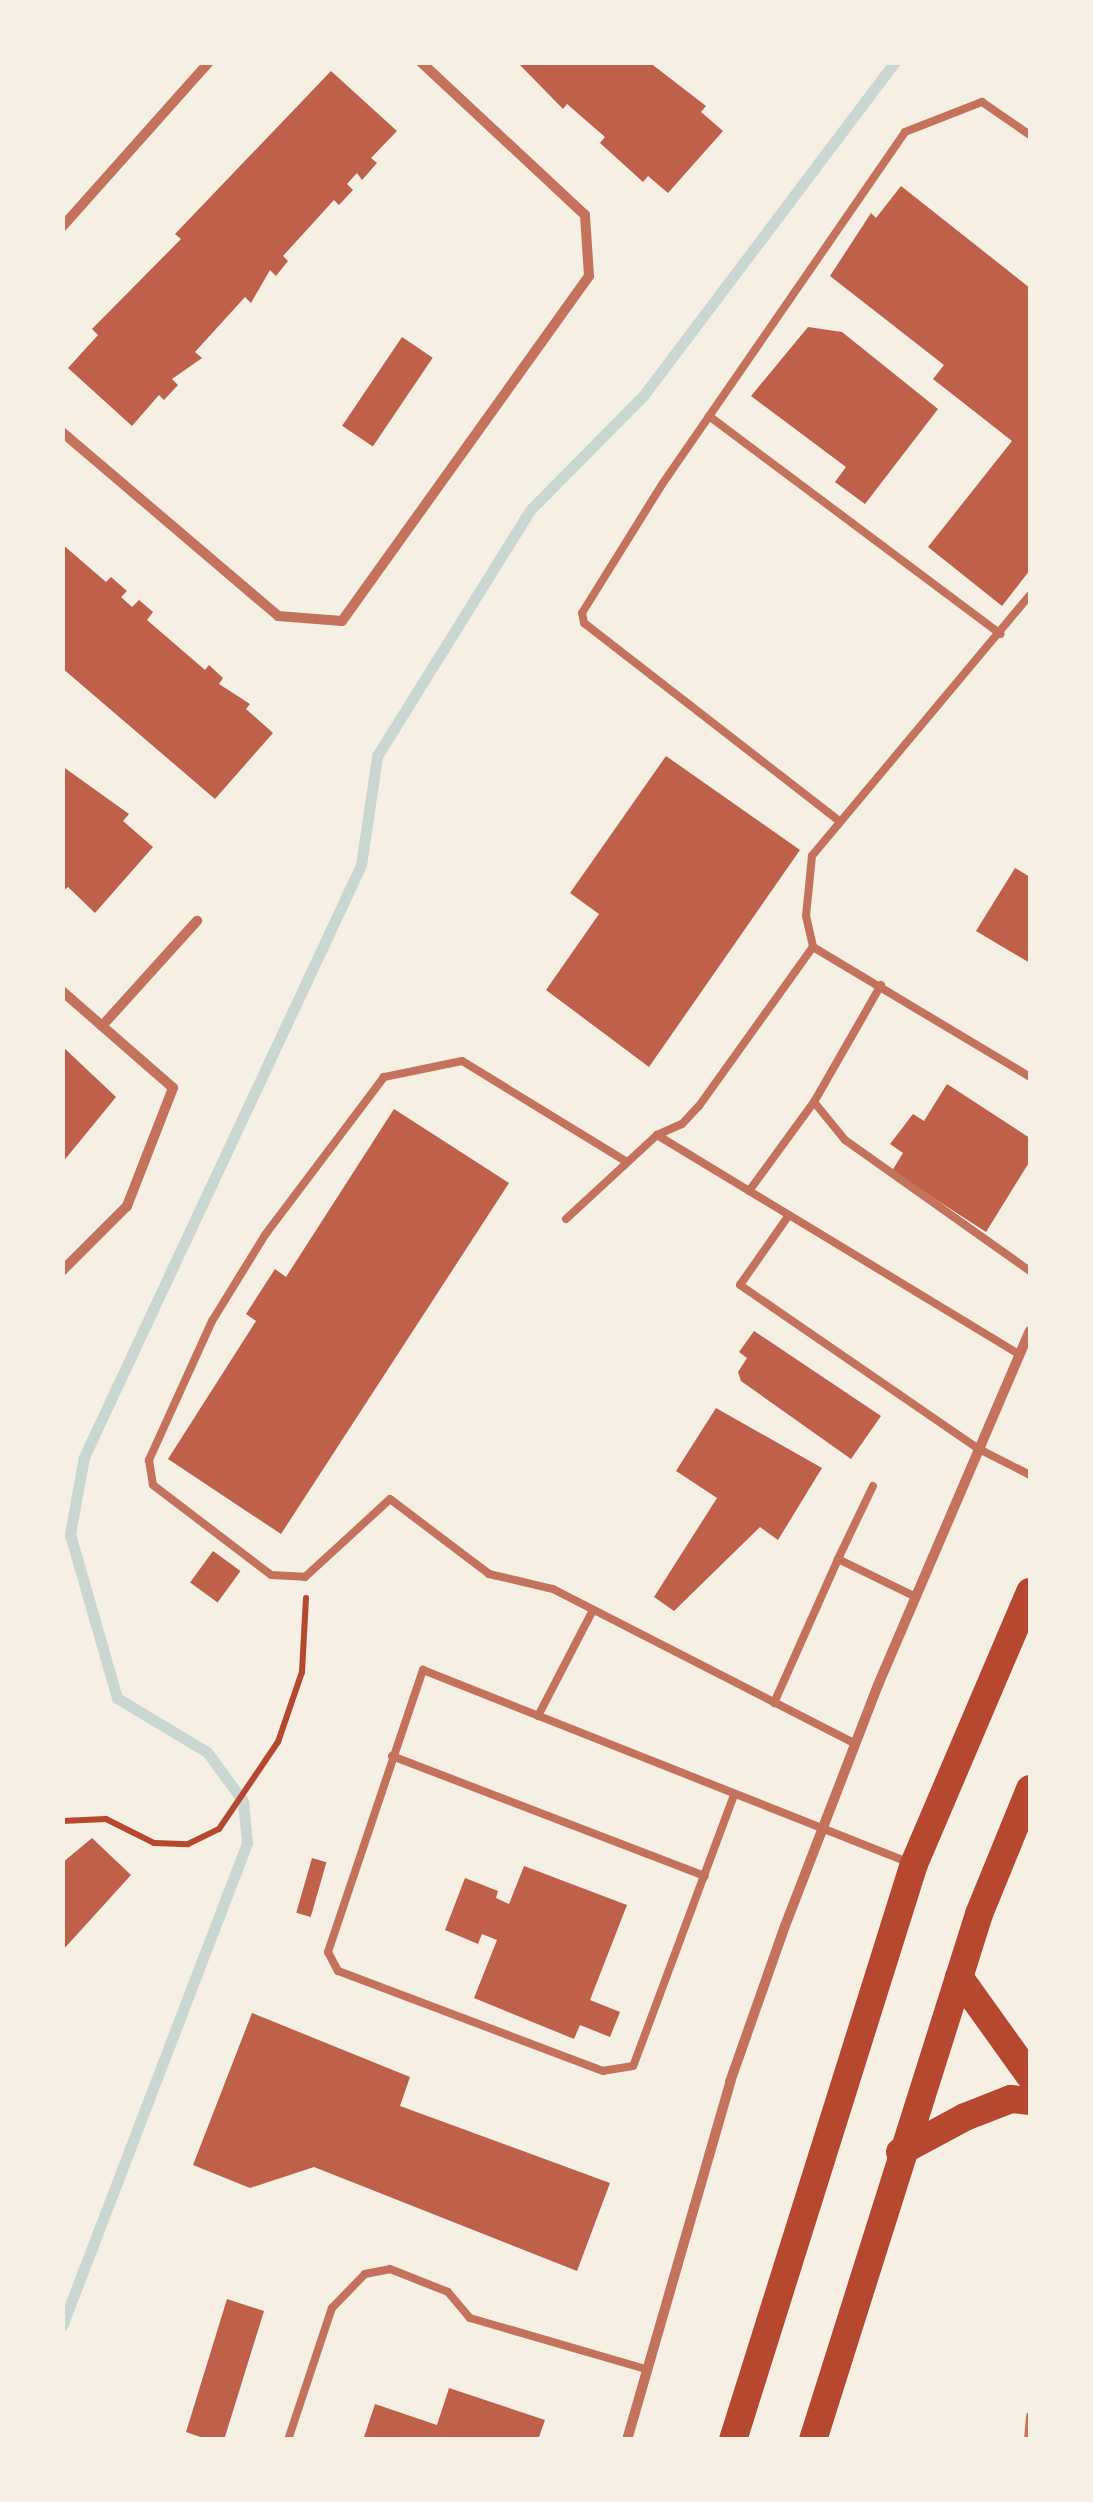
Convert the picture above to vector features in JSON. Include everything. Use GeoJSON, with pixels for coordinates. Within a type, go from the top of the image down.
{"type":"FeatureCollection","features":[{"type":"Feature","properties":{"kind":"highway"},"geometry":{"type":"LineString","coordinates":[[733,2440],[914,1864],[1030,1592]]}},
{"type":"Feature","properties":{"kind":"highway"},"geometry":{"type":"LineString","coordinates":[[813,2440],[900,2152],[959,1977],[1030,1789]]}},
{"type":"Feature","properties":{"kind":"highway"},"geometry":{"type":"LineString","coordinates":[[959,1977],[1030,2076]]}},
{"type":"Feature","properties":{"kind":"highway"},"geometry":{"type":"LineString","coordinates":[[900,2152],[965,2116],[1011,2099],[1030,2101]]}},
{"type":"Feature","properties":{"kind":"street"},"geometry":{"type":"LineString","coordinates":[[62,227],[209,62]]}},
{"type":"Feature","properties":{"kind":"street"},"geometry":{"type":"LineString","coordinates":[[62,432],[278,616],[342,620],[589,276],[585,215],[422,62]]}},
{"type":"Feature","properties":{"kind":"street"},"geometry":{"type":"LineString","coordinates":[[102,1026],[197,920]]}},
{"type":"Feature","properties":{"kind":"street"},"geometry":{"type":"LineString","coordinates":[[62,991],[173,1088],[127,1206],[62,1271]]}},
{"type":"Feature","properties":{"kind":"street"},"geometry":{"type":"LineString","coordinates":[[626,2440],[730,2082],[856,1744],[1030,1331]]}},
{"type":"Feature","properties":{"kind":"lane"},"geometry":{"type":"LineString","coordinates":[[838,820],[584,623],[585,605],[709,416],[905,132],[982,102],[1030,135]]}},
{"type":"Feature","properties":{"kind":"lane"},"geometry":{"type":"LineString","coordinates":[[709,416],[1000,634]]}},
{"type":"Feature","properties":{"kind":"lane"},"geometry":{"type":"LineString","coordinates":[[1030,594],[1000,634],[838,820],[812,856],[806,916],[813,947],[1030,1078]]}},
{"type":"Feature","properties":{"kind":"lane"},"geometry":{"type":"LineString","coordinates":[[566,1220],[657,1134],[682,1124],[699,1106],[813,947]]}},
{"type":"Feature","properties":{"kind":"lane"},"geometry":{"type":"LineString","coordinates":[[750,1190],[814,1102],[881,986]]}},
{"type":"Feature","properties":{"kind":"lane"},"geometry":{"type":"LineString","coordinates":[[628,1162],[462,1061],[384,1077],[265,1234],[212,1321],[149,1460],[153,1485],[271,1575],[305,1576],[390,1499],[489,1574],[553,1589],[856,1744]]}},
{"type":"Feature","properties":{"kind":"lane"},"geometry":{"type":"LineString","coordinates":[[814,1102],[845,1140],[1030,1270]]}},
{"type":"Feature","properties":{"kind":"lane"},"geometry":{"type":"LineString","coordinates":[[657,1134],[1020,1355]]}},
{"type":"Feature","properties":{"kind":"lane"},"geometry":{"type":"LineString","coordinates":[[789,1214],[740,1285],[980,1448],[1030,1475]]}},
{"type":"Feature","properties":{"kind":"lane"},"geometry":{"type":"LineString","coordinates":[[774,1703],[873,1486]]}},
{"type":"Feature","properties":{"kind":"lane"},"geometry":{"type":"LineString","coordinates":[[838,1560],[916,1598]]}},
{"type":"Feature","properties":{"kind":"lane"},"geometry":{"type":"LineString","coordinates":[[538,1716],[593,1610]]}},
{"type":"Feature","properties":{"kind":"lane"},"geometry":{"type":"LineString","coordinates":[[734,1794],[632,2066],[604,2071],[338,1972],[329,1937],[422,1670],[914,1864]]}},
{"type":"Feature","properties":{"kind":"lane"},"geometry":{"type":"LineString","coordinates":[[392,1756],[705,1876]]}},
{"type":"Feature","properties":{"kind":"lane"},"geometry":{"type":"LineString","coordinates":[[288,2440],[332,2308],[365,2274],[390,2270],[448,2292],[470,2318],[645,2369]]}},
{"type":"Feature","properties":{"kind":"lane"},"geometry":{"type":"LineString","coordinates":[[1028,2440],[1030,2416]]}},
{"type":"Feature","properties":{"kind":"path"},"geometry":{"type":"LineString","coordinates":[[62,1821],[106,1819],[154,1843],[188,1844],[218,1829],[243,1801],[249,1778],[270,1759],[302,1672],[305,1576]]}},
{"type":"Feature","properties":{"kind":"building"},"geometry":{"type":"Polygon","coordinates":[[[517,62],[649,62],[706,106],[701,112],[723,131],[668,193],[648,176],[643,182],[600,143],[605,137],[567,104],[563,109],[517,62]]]}},
{"type":"Feature","properties":{"kind":"building"},"geometry":{"type":"Polygon","coordinates":[[[331,71],[397,131],[371,158],[377,163],[362,180],[357,173],[347,184],[353,190],[339,205],[334,200],[283,256],[288,261],[276,276],[270,270],[251,303],[245,297],[195,352],[202,358],[172,379],[178,385],[164,400],[159,395],[132,426],[68,368],[98,335],[92,329],[181,239],[175,234],[331,71]]]}},
{"type":"Feature","properties":{"kind":"building"},"geometry":{"type":"Polygon","coordinates":[[[901,186],[1030,288],[1030,570],[1002,606],[928,547],[1012,441],[933,379],[944,365],[830,276],[871,213],[876,218],[901,186]]]}},
{"type":"Feature","properties":{"kind":"building"},"geometry":{"type":"Polygon","coordinates":[[[808,327],[842,332],[938,409],[865,504],[835,482],[846,467],[751,396],[808,327]]]}},
{"type":"Feature","properties":{"kind":"building"},"geometry":{"type":"Polygon","coordinates":[[[402,337],[433,358],[373,446],[342,426],[402,337]]]}},
{"type":"Feature","properties":{"kind":"building"},"geometry":{"type":"Polygon","coordinates":[[[62,544],[106,582],[111,577],[127,591],[121,597],[132,607],[139,600],[153,612],[147,620],[205,670],[209,665],[223,678],[219,684],[250,704],[246,709],[273,733],[215,799],[62,668],[62,544]]]}},
{"type":"Feature","properties":{"kind":"building"},"geometry":{"type":"Polygon","coordinates":[[[666,756],[800,850],[649,1067],[546,990],[599,914],[570,893],[666,756]]]}},
{"type":"Feature","properties":{"kind":"building"},"geometry":{"type":"Polygon","coordinates":[[[62,766],[129,814],[123,821],[153,847],[95,913],[68,887],[62,892],[62,766]]]}},
{"type":"Feature","properties":{"kind":"building"},"geometry":{"type":"Polygon","coordinates":[[[1015,868],[1030,877],[1030,963],[976,931],[1015,868]]]}},
{"type":"Feature","properties":{"kind":"building"},"geometry":{"type":"Polygon","coordinates":[[[62,1046],[116,1097],[62,1163],[62,1046]]]}},
{"type":"Feature","properties":{"kind":"building"},"geometry":{"type":"Polygon","coordinates":[[[947,1084],[1030,1138],[1030,1161],[986,1232],[892,1171],[903,1153],[890,1144],[913,1114],[924,1121],[947,1084]]]}},
{"type":"Feature","properties":{"kind":"building"},"geometry":{"type":"Polygon","coordinates":[[[394,1109],[509,1183],[281,1534],[168,1459],[256,1321],[246,1314],[275,1269],[286,1277],[394,1109]]]}},
{"type":"Feature","properties":{"kind":"building"},"geometry":{"type":"Polygon","coordinates":[[[754,1331],[881,1416],[851,1459],[741,1381],[738,1372],[747,1358],[739,1352],[754,1331]]]}},
{"type":"Feature","properties":{"kind":"building"},"geometry":{"type":"Polygon","coordinates":[[[716,1408],[822,1468],[778,1540],[760,1527],[674,1611],[654,1597],[717,1498],[676,1471],[716,1408]]]}},
{"type":"Feature","properties":{"kind":"building"},"geometry":{"type":"Polygon","coordinates":[[[213,1551],[241,1571],[218,1603],[190,1583],[213,1551]]]}},
{"type":"Feature","properties":{"kind":"building"},"geometry":{"type":"Polygon","coordinates":[[[92,1838],[131,1875],[62,1951],[62,1863],[92,1838]]]}},
{"type":"Feature","properties":{"kind":"building"},"geometry":{"type":"Polygon","coordinates":[[[312,1858],[326,1862],[311,1917],[296,1913],[312,1858]]]}},
{"type":"Feature","properties":{"kind":"building"},"geometry":{"type":"Polygon","coordinates":[[[524,1866],[627,1905],[590,2000],[620,2012],[610,2037],[580,2025],[574,2039],[474,1998],[497,1940],[482,1934],[478,1944],[445,1930],[465,1878],[498,1891],[496,1898],[509,1904],[524,1866]]]}},
{"type":"Feature","properties":{"kind":"building"},"geometry":{"type":"Polygon","coordinates":[[[252,2013],[410,2077],[400,2106],[610,2183],[577,2271],[314,2167],[250,2188],[193,2165],[252,2013]]]}},
{"type":"Feature","properties":{"kind":"building"},"geometry":{"type":"Polygon","coordinates":[[[227,2299],[264,2311],[224,2440],[209,2440],[186,2432],[227,2299]]]}},
{"type":"Feature","properties":{"kind":"building"},"geometry":{"type":"Polygon","coordinates":[[[449,2388],[545,2420],[538,2440],[363,2440],[375,2404],[437,2425],[449,2388]]]}},
{"type":"Feature","properties":{"kind":"waterway"},"geometry":{"type":"LineString","coordinates":[[62,2326],[247,1843],[243,1801],[207,1752],[117,1698],[70,1534],[84,1457],[361,865],[377,756],[530,510],[643,396],[895,62]]}}]}
